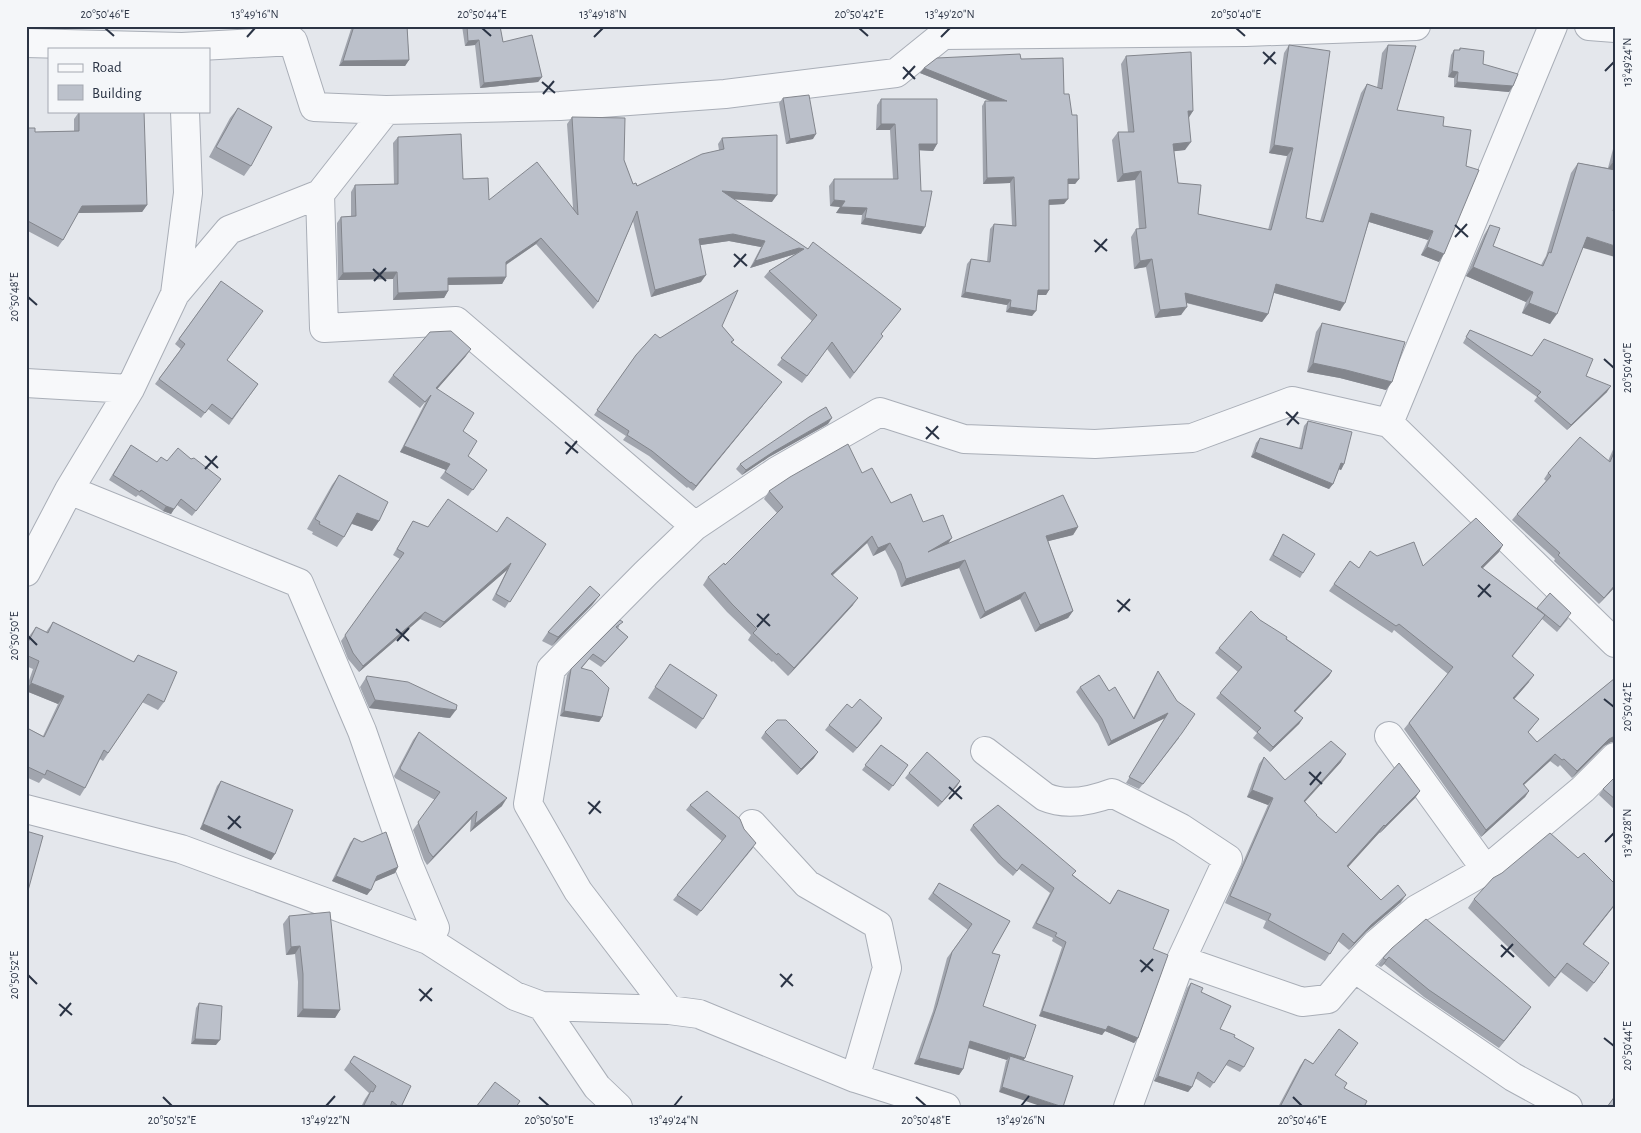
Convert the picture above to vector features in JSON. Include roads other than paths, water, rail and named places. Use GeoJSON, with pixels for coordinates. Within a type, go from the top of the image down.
{"type":"FeatureCollection","features":[{"type":"Feature","properties":{"kind":"street"},"geometry":{"type":"LineString","coordinates":[[26,43],[293,41],[314,107],[386,110],[560,106],[716,95],[896,73],[943,31],[1246,32],[1416,26]]}},
{"type":"Feature","properties":{"kind":"street"},"geometry":{"type":"LineString","coordinates":[[1389,423],[1553,26]]}},
{"type":"Feature","properties":{"kind":"street"},"geometry":{"type":"LineString","coordinates":[[1589,26],[1615,28]]}},
{"type":"Feature","properties":{"kind":"street"},"geometry":{"type":"LineString","coordinates":[[26,572],[69,490],[130,389],[175,294],[229,230],[320,194],[386,110]]}},
{"type":"Feature","properties":{"kind":"street"},"geometry":{"type":"LineString","coordinates":[[175,294],[188,193],[185,112]]}},
{"type":"Feature","properties":{"kind":"street"},"geometry":{"type":"LineString","coordinates":[[320,194],[324,328],[456,321],[695,526]]}},
{"type":"Feature","properties":{"kind":"street"},"geometry":{"type":"LineString","coordinates":[[26,383],[130,389]]}},
{"type":"Feature","properties":{"kind":"street"},"geometry":{"type":"LineString","coordinates":[[669,1010],[578,891],[528,804],[551,669],[695,526],[777,470],[880,412],[964,439],[1095,444],[1192,438],[1292,401],[1389,423],[1615,643]]}},
{"type":"Feature","properties":{"kind":"street"},"geometry":{"type":"LineString","coordinates":[[69,490],[298,583],[362,731],[409,866],[435,928],[428,940]]}},
{"type":"Feature","properties":{"kind":"street"},"geometry":{"type":"LineString","coordinates":[[1389,736],[1486,870]]}},
{"type":"Feature","properties":{"kind":"street"},"geometry":{"type":"LineString","coordinates":[[985,751],[1045,797],[1054,801],[1090,801],[1112,793],[1181,828],[1228,858],[1181,960],[1128,1107]]}},
{"type":"Feature","properties":{"kind":"street"},"geometry":{"type":"LineString","coordinates":[[1181,960],[1302,1002],[1328,999],[1376,944],[1418,909],[1486,870],[1583,789],[1615,757]]}},
{"type":"Feature","properties":{"kind":"street"},"geometry":{"type":"LineString","coordinates":[[26,810],[181,849],[428,940],[514,996],[542,1006],[669,1010],[699,1014],[855,1078],[946,1107]]}},
{"type":"Feature","properties":{"kind":"street"},"geometry":{"type":"LineString","coordinates":[[752,824],[807,884],[878,925],[888,968],[855,1078]]}},
{"type":"Feature","properties":{"kind":"street"},"geometry":{"type":"LineString","coordinates":[[1354,968],[1513,1077],[1568,1107]]}},
{"type":"Feature","properties":{"kind":"street"},"geometry":{"type":"LineString","coordinates":[[542,1006],[597,1087],[618,1107]]}}]}
